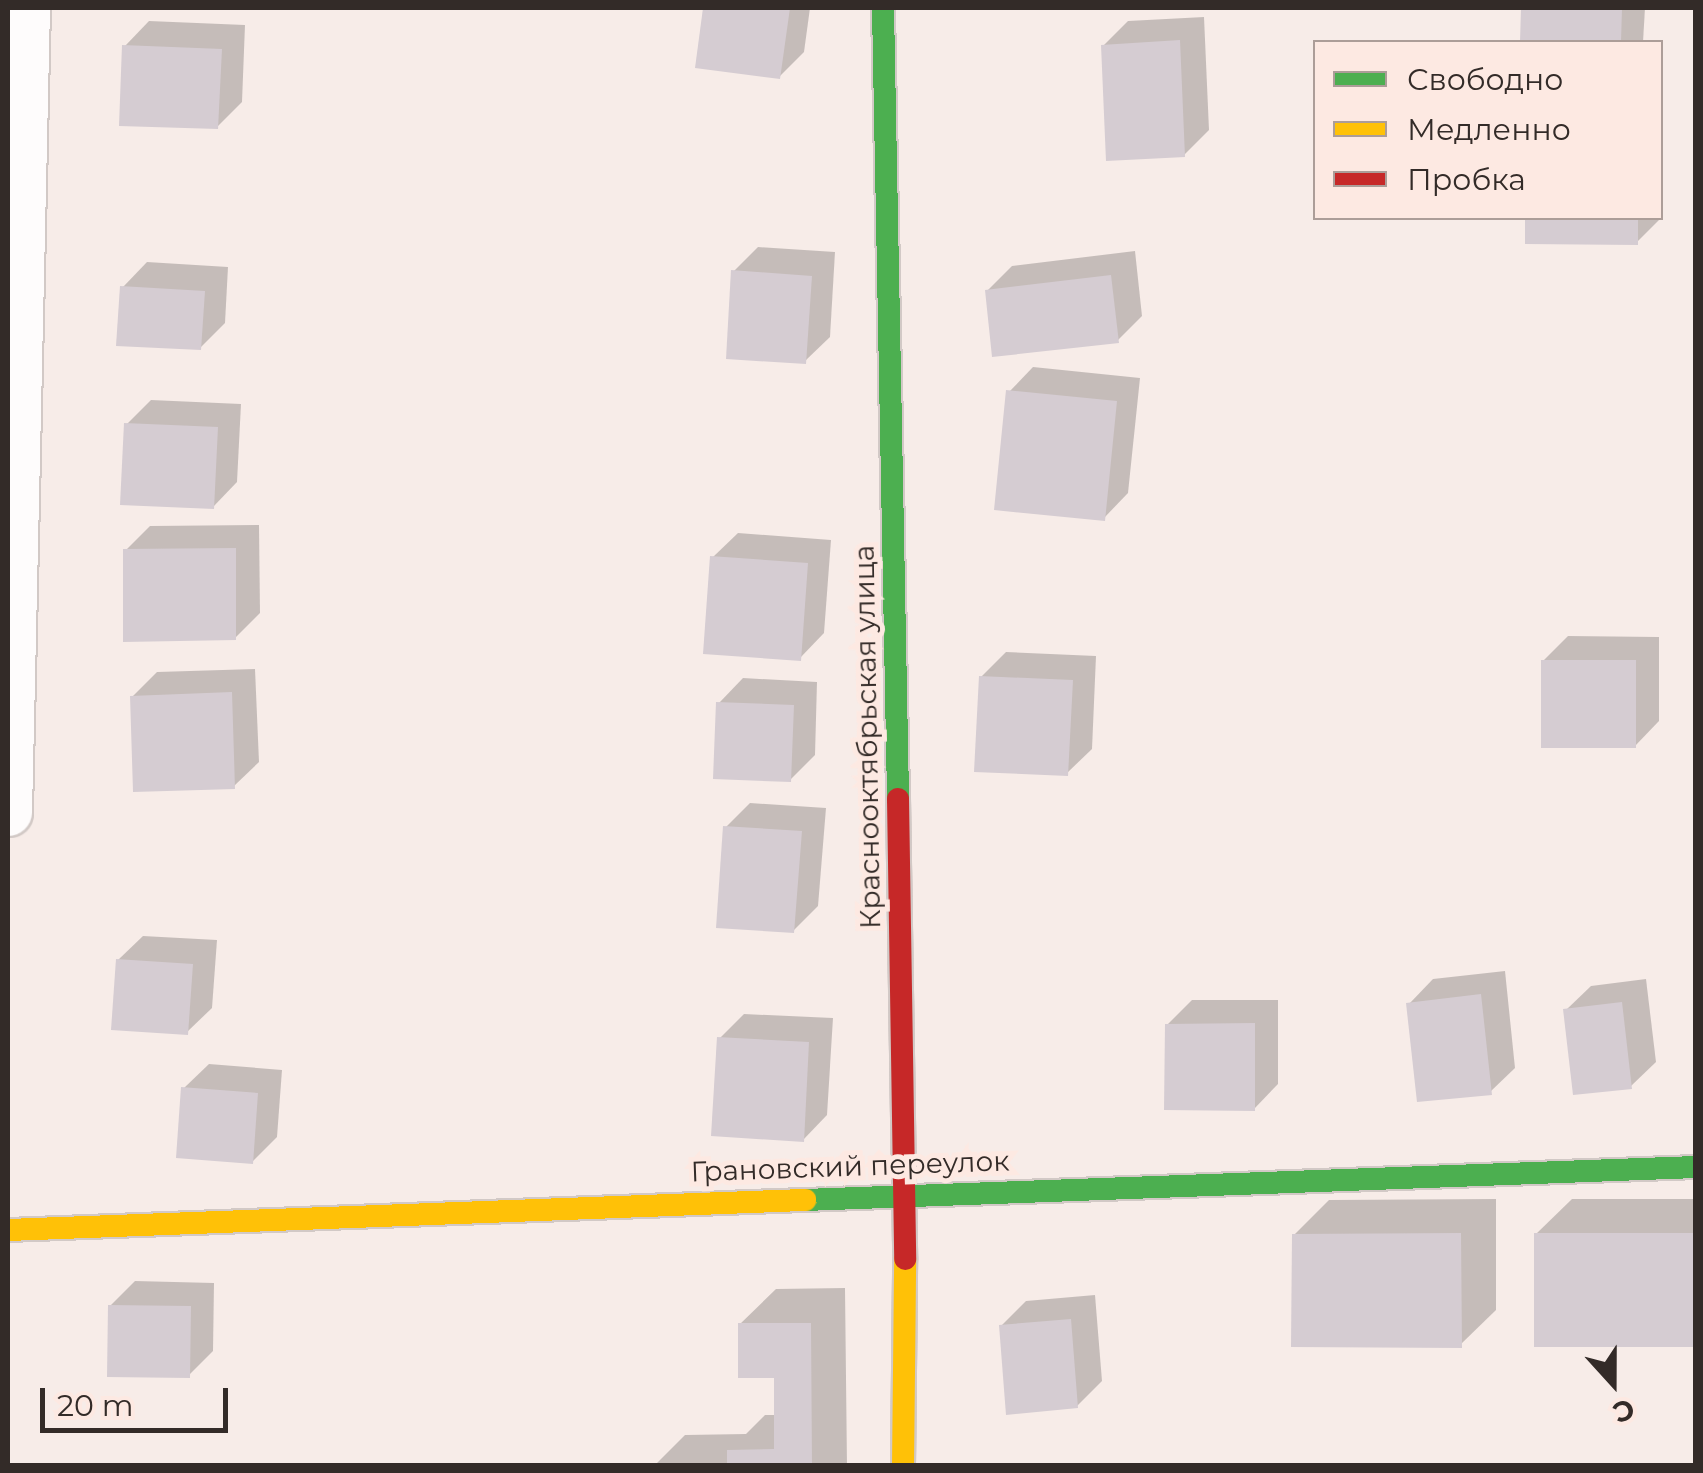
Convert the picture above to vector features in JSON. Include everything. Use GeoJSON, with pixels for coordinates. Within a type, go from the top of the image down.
{"type":"FeatureCollection","features":[{"type":"Feature","properties":{"kind":"street"},"geometry":{"type":"LineString","coordinates":[[8,812],[26,8]]}},
{"type":"Feature","properties":{"kind":"street","name":"Краснооктябрьская улица"},"geometry":{"type":"LineString","coordinates":[[883,8],[905,1193],[904,1466]]}},
{"type":"Feature","properties":{"kind":"street","name":"Грановский переулок"},"geometry":{"type":"LineString","coordinates":[[8,1230],[905,1193],[1696,1167]]}},
{"type":"Feature","properties":{"kind":"building"},"geometry":{"type":"Polygon","coordinates":[[[703,8],[790,8],[780,79],[695,68],[703,8]]]}},
{"type":"Feature","properties":{"kind":"building"},"geometry":{"type":"Polygon","coordinates":[[[1521,8],[1622,8],[1621,40],[1520,40],[1521,8]]]}},
{"type":"Feature","properties":{"kind":"building"},"geometry":{"type":"Polygon","coordinates":[[[1180,40],[1185,157],[1106,161],[1101,45],[1180,40]]]}},
{"type":"Feature","properties":{"kind":"building"},"geometry":{"type":"Polygon","coordinates":[[[122,45],[222,49],[218,129],[119,126],[122,45]]]}},
{"type":"Feature","properties":{"kind":"building"},"geometry":{"type":"Polygon","coordinates":[[[1525,220],[1638,220],[1638,245],[1525,244],[1525,220]]]}},
{"type":"Feature","properties":{"kind":"building"},"geometry":{"type":"Polygon","coordinates":[[[731,270],[812,276],[806,364],[726,359],[731,270]]]}},
{"type":"Feature","properties":{"kind":"building"},"geometry":{"type":"Polygon","coordinates":[[[1111,275],[1119,343],[992,357],[985,290],[1111,275]]]}},
{"type":"Feature","properties":{"kind":"building"},"geometry":{"type":"Polygon","coordinates":[[[120,286],[205,291],[201,350],[116,346],[120,286]]]}},
{"type":"Feature","properties":{"kind":"building"},"geometry":{"type":"Polygon","coordinates":[[[1006,390],[1117,401],[1105,521],[994,510],[1006,390]]]}},
{"type":"Feature","properties":{"kind":"building"},"geometry":{"type":"Polygon","coordinates":[[[124,423],[218,427],[214,509],[120,505],[124,423]]]}},
{"type":"Feature","properties":{"kind":"building"},"geometry":{"type":"Polygon","coordinates":[[[236,548],[236,640],[123,642],[123,549],[236,548]]]}},
{"type":"Feature","properties":{"kind":"building"},"geometry":{"type":"Polygon","coordinates":[[[710,556],[808,563],[801,661],[703,654],[710,556]]]}},
{"type":"Feature","properties":{"kind":"building"},"geometry":{"type":"Polygon","coordinates":[[[1541,660],[1636,660],[1636,748],[1541,748],[1541,660]]]}},
{"type":"Feature","properties":{"kind":"building"},"geometry":{"type":"Polygon","coordinates":[[[979,676],[1073,680],[1068,776],[974,772],[979,676]]]}},
{"type":"Feature","properties":{"kind":"building"},"geometry":{"type":"Polygon","coordinates":[[[232,692],[235,789],[133,792],[130,696],[232,692]]]}},
{"type":"Feature","properties":{"kind":"building"},"geometry":{"type":"Polygon","coordinates":[[[716,702],[794,705],[791,782],[713,779],[716,702]]]}},
{"type":"Feature","properties":{"kind":"building"},"geometry":{"type":"Polygon","coordinates":[[[723,826],[802,831],[794,933],[716,928],[723,826]]]}},
{"type":"Feature","properties":{"kind":"building"},"geometry":{"type":"Polygon","coordinates":[[[116,959],[193,964],[188,1035],[111,1030],[116,959]]]}},
{"type":"Feature","properties":{"kind":"building"},"geometry":{"type":"Polygon","coordinates":[[[1481,994],[1492,1095],[1417,1102],[1406,1003],[1481,994]]]}},
{"type":"Feature","properties":{"kind":"building"},"geometry":{"type":"Polygon","coordinates":[[[1622,1002],[1632,1089],[1573,1095],[1563,1009],[1622,1002]]]}},
{"type":"Feature","properties":{"kind":"building"},"geometry":{"type":"Polygon","coordinates":[[[1255,1023],[1255,1111],[1164,1110],[1165,1024],[1255,1023]]]}},
{"type":"Feature","properties":{"kind":"building"},"geometry":{"type":"Polygon","coordinates":[[[717,1037],[809,1042],[804,1142],[711,1136],[717,1037]]]}},
{"type":"Feature","properties":{"kind":"building"},"geometry":{"type":"Polygon","coordinates":[[[181,1087],[258,1093],[253,1164],[176,1158],[181,1087]]]}},
{"type":"Feature","properties":{"kind":"building"},"geometry":{"type":"Polygon","coordinates":[[[1461,1233],[1462,1348],[1291,1347],[1292,1234],[1461,1233]]]}},
{"type":"Feature","properties":{"kind":"building"},"geometry":{"type":"Polygon","coordinates":[[[1534,1233],[1696,1233],[1696,1347],[1534,1347],[1534,1233]]]}},
{"type":"Feature","properties":{"kind":"building"},"geometry":{"type":"Polygon","coordinates":[[[108,1305],[191,1306],[190,1378],[107,1377],[108,1305]]]}},
{"type":"Feature","properties":{"kind":"building"},"geometry":{"type":"Polygon","coordinates":[[[1071,1319],[1078,1408],[1006,1415],[999,1325],[1071,1319]]]}},
{"type":"Feature","properties":{"kind":"building"},"geometry":{"type":"Polygon","coordinates":[[[738,1323],[811,1323],[812,1466],[727,1466],[727,1450],[774,1449],[774,1378],[738,1378],[738,1323]]]}},
{"type":"Feature","properties":{"kind":"traffic: fast"},"geometry":{"type":"LineString","coordinates":[[883,8],[898,799]]}},
{"type":"Feature","properties":{"kind":"traffic: fast"},"geometry":{"type":"LineString","coordinates":[[805,1200],[1696,1167]]}},
{"type":"Feature","properties":{"kind":"traffic: slow"},"geometry":{"type":"LineString","coordinates":[[8,1230],[805,1200]]}},
{"type":"Feature","properties":{"kind":"traffic: slow"},"geometry":{"type":"LineString","coordinates":[[903,1466],[905,1259]]}},
{"type":"Feature","properties":{"kind":"traffic: jam"},"geometry":{"type":"LineString","coordinates":[[898,799],[905,1259]]}}]}
